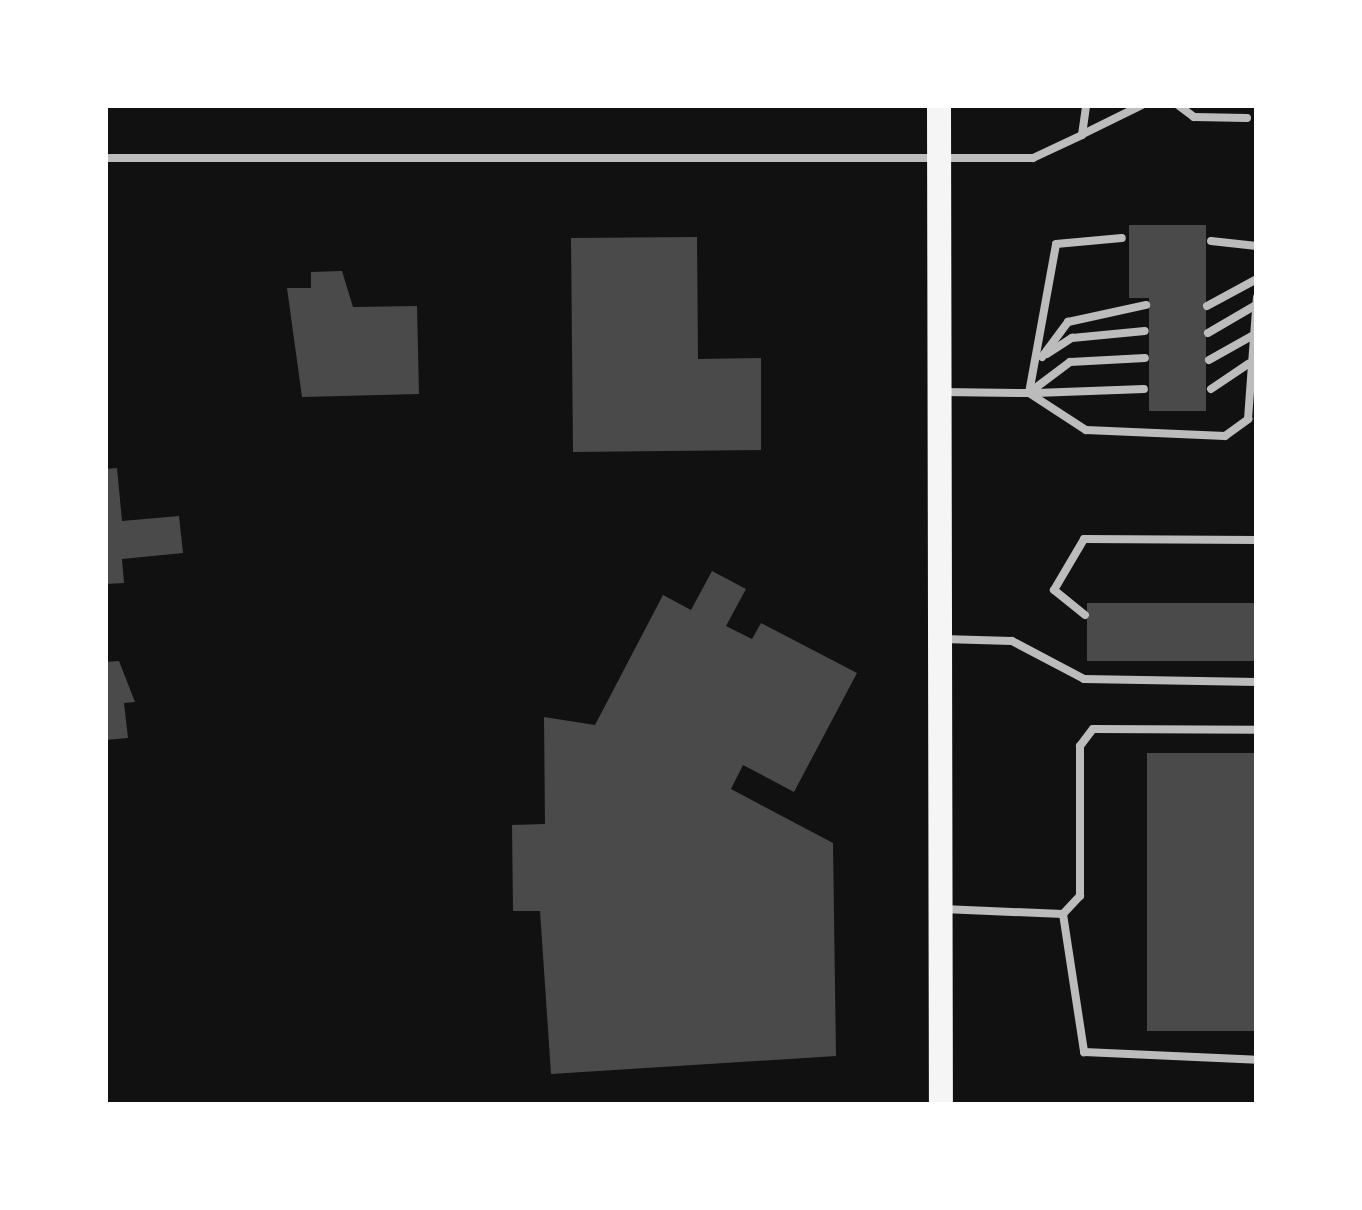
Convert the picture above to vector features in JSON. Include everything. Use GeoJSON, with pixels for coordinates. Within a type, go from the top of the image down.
{"type":"FeatureCollection","features":[{"type":"Feature","properties":{"kind":"main road"},"geometry":{"type":"LineString","coordinates":[[939,105],[940,1105]]}},
{"type":"Feature","properties":{"kind":"lane"},"geometry":{"type":"LineString","coordinates":[[1082,135],[1086,105]]}},
{"type":"Feature","properties":{"kind":"lane"},"geometry":{"type":"LineString","coordinates":[[105,158],[939,162],[1034,158],[1142,105]]}},
{"type":"Feature","properties":{"kind":"lane"},"geometry":{"type":"LineString","coordinates":[[1178,105],[1194,117],[1247,118]]}},
{"type":"Feature","properties":{"kind":"lane"},"geometry":{"type":"LineString","coordinates":[[1029,393],[1041,358],[1056,244],[1123,238]]}},
{"type":"Feature","properties":{"kind":"lane"},"geometry":{"type":"LineString","coordinates":[[1211,241],[1257,246]]}},
{"type":"Feature","properties":{"kind":"lane"},"geometry":{"type":"LineString","coordinates":[[1207,306],[1257,279]]}},
{"type":"Feature","properties":{"kind":"lane"},"geometry":{"type":"LineString","coordinates":[[1029,393],[1086,430],[1226,436],[1248,419],[1257,301]]}},
{"type":"Feature","properties":{"kind":"lane"},"geometry":{"type":"LineString","coordinates":[[1208,333],[1257,301]]}},
{"type":"Feature","properties":{"kind":"lane"},"geometry":{"type":"LineString","coordinates":[[1041,358],[1068,322],[1146,305]]}},
{"type":"Feature","properties":{"kind":"lane"},"geometry":{"type":"LineString","coordinates":[[1041,358],[1072,338],[1145,331]]}},
{"type":"Feature","properties":{"kind":"lane"},"geometry":{"type":"LineString","coordinates":[[1209,360],[1252,336]]}},
{"type":"Feature","properties":{"kind":"lane"},"geometry":{"type":"LineString","coordinates":[[1029,393],[1070,362],[1145,358]]}},
{"type":"Feature","properties":{"kind":"lane"},"geometry":{"type":"LineString","coordinates":[[1211,389],[1249,363]]}},
{"type":"Feature","properties":{"kind":"lane"},"geometry":{"type":"LineString","coordinates":[[940,392],[1144,389]]}},
{"type":"Feature","properties":{"kind":"lane"},"geometry":{"type":"LineString","coordinates":[[1085,615],[1054,590],[1084,539],[1257,541]]}},
{"type":"Feature","properties":{"kind":"lane"},"geometry":{"type":"LineString","coordinates":[[941,639],[1012,641],[1084,679],[1257,682]]}},
{"type":"Feature","properties":{"kind":"lane"},"geometry":{"type":"LineString","coordinates":[[941,909],[1063,914],[1081,896],[1081,746],[1093,729],[1257,730]]}},
{"type":"Feature","properties":{"kind":"lane"},"geometry":{"type":"LineString","coordinates":[[1063,914],[1084,1052],[1257,1060]]}},
{"type":"Feature","properties":{"kind":"building"},"geometry":{"type":"Polygon","coordinates":[[[1129,225],[1206,225],[1206,411],[1149,411],[1149,298],[1129,298],[1129,225]]]}},
{"type":"Feature","properties":{"kind":"building"},"geometry":{"type":"Polygon","coordinates":[[[697,237],[698,359],[761,358],[761,450],[573,452],[571,238],[697,237]]]}},
{"type":"Feature","properties":{"kind":"building"},"geometry":{"type":"Polygon","coordinates":[[[342,271],[353,307],[417,306],[419,394],[302,397],[287,288],[311,288],[311,272],[342,271]]]}},
{"type":"Feature","properties":{"kind":"building"},"geometry":{"type":"Polygon","coordinates":[[[117,468],[122,521],[179,516],[183,553],[122,559],[124,583],[105,584],[105,469],[117,468]]]}},
{"type":"Feature","properties":{"kind":"building"},"geometry":{"type":"Polygon","coordinates":[[[712,571],[746,589],[726,626],[752,639],[761,623],[857,673],[794,792],[743,765],[731,789],[833,843],[836,1056],[551,1074],[540,911],[513,911],[512,825],[545,824],[544,717],[595,725],[663,595],[691,610],[712,571]]]}},
{"type":"Feature","properties":{"kind":"building"},"geometry":{"type":"Polygon","coordinates":[[[1087,603],[1257,603],[1257,661],[1087,661],[1087,603]]]}},
{"type":"Feature","properties":{"kind":"building"},"geometry":{"type":"Polygon","coordinates":[[[119,661],[135,702],[124,703],[128,738],[105,740],[105,662],[119,661]]]}},
{"type":"Feature","properties":{"kind":"building"},"geometry":{"type":"Polygon","coordinates":[[[1147,753],[1257,753],[1257,1031],[1147,1031],[1147,753]]]}}]}
